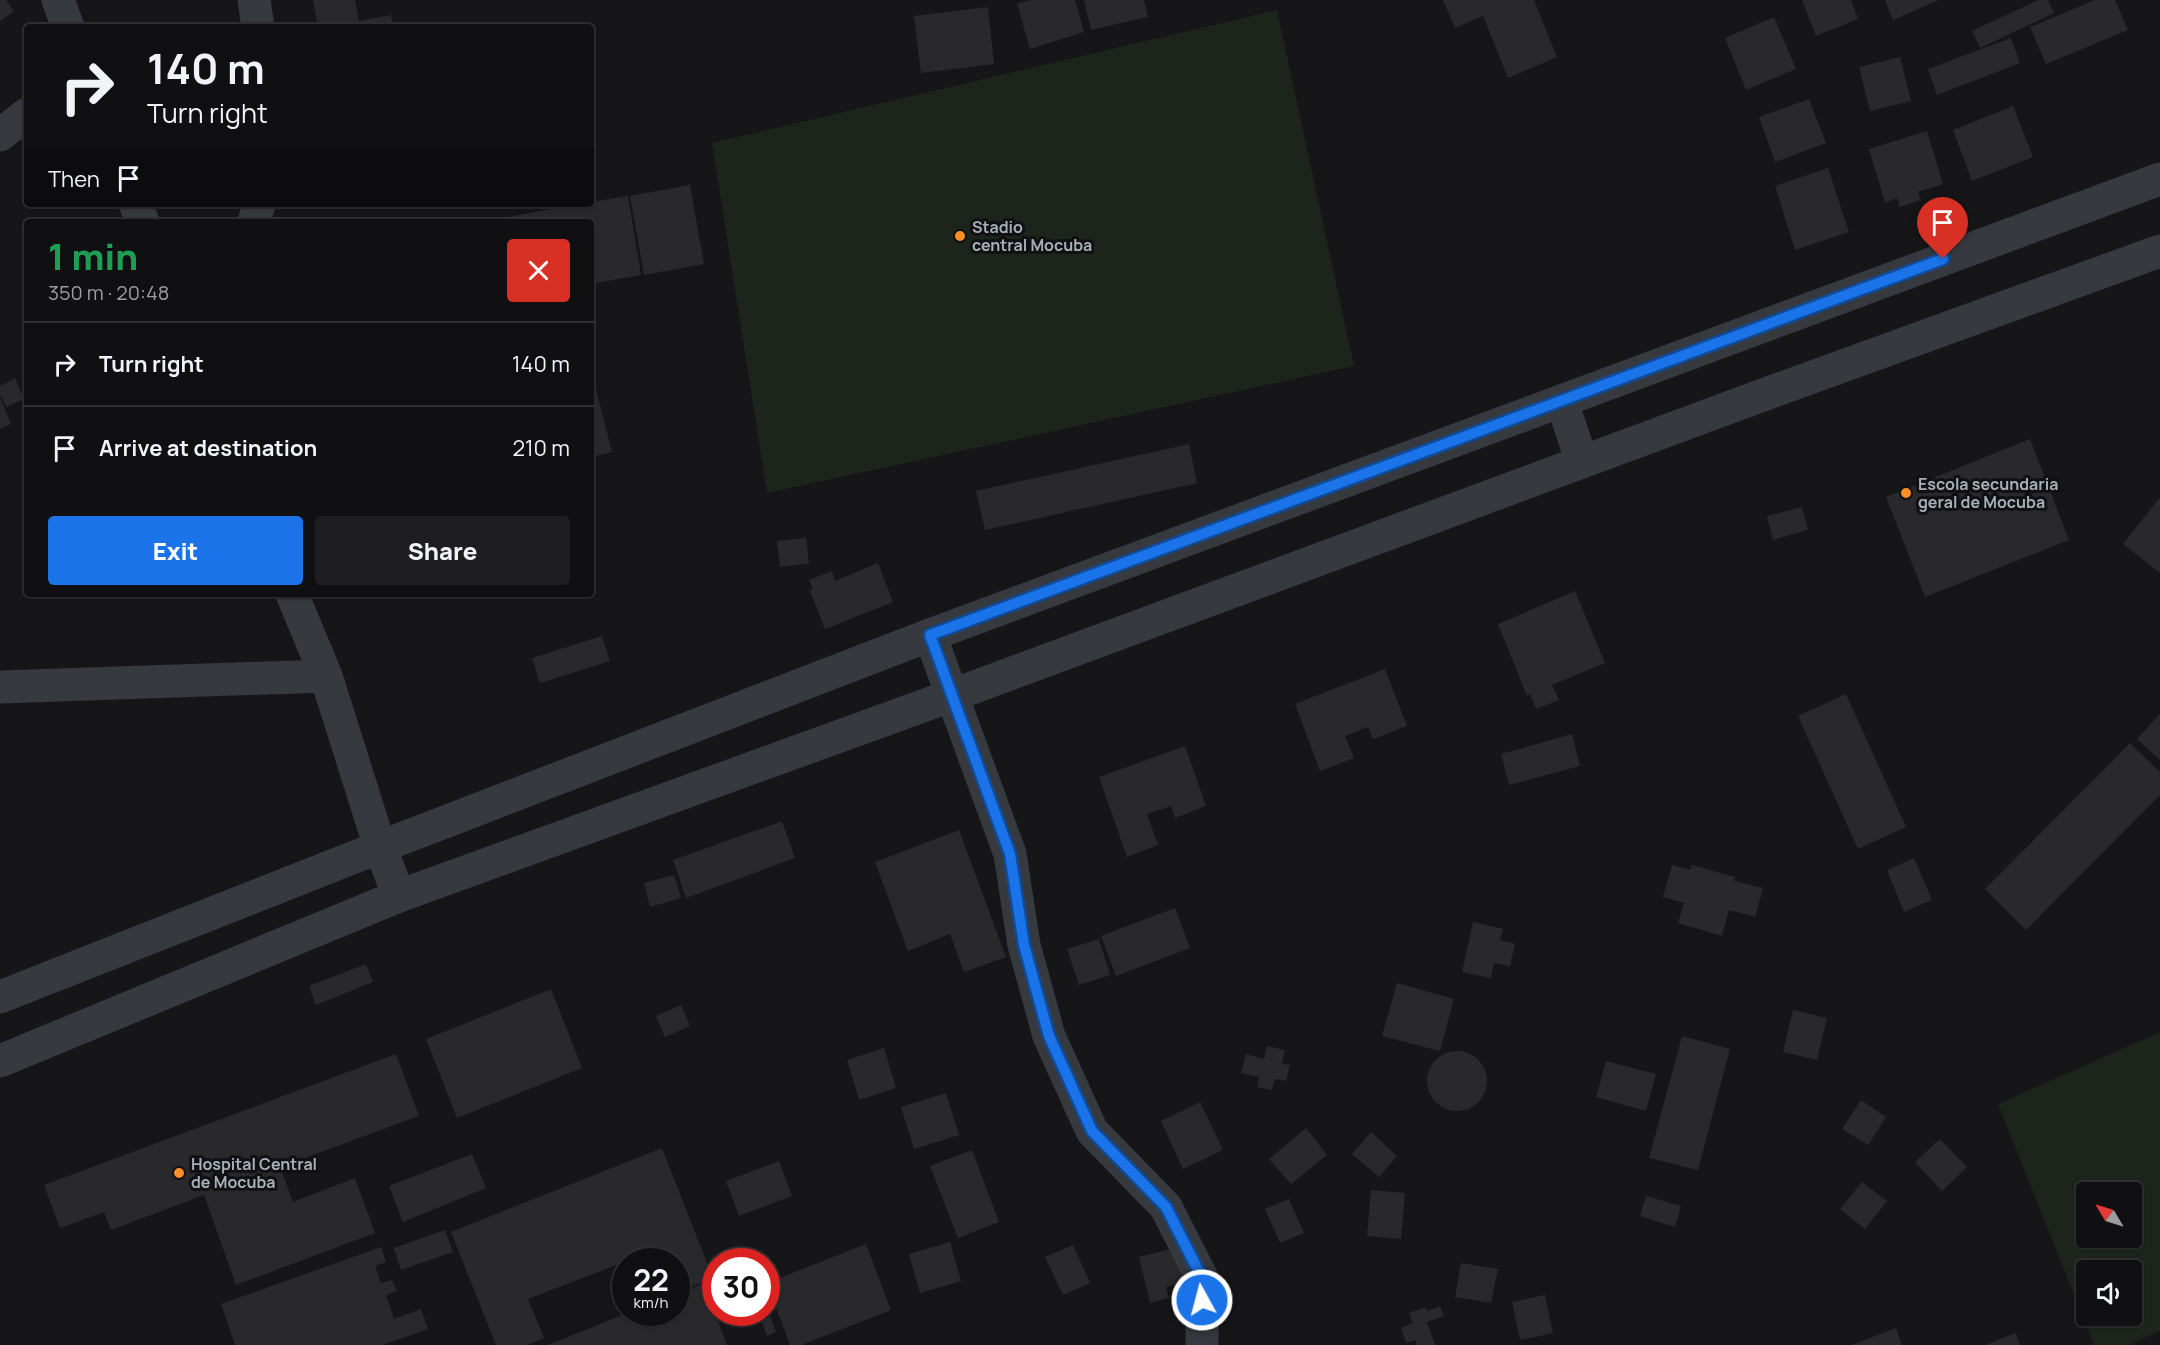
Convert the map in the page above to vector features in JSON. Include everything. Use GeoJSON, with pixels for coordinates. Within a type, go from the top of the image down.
{"type":"FeatureCollection","features":[{"type":"Feature","properties":{"kind":"street"},"geometry":{"type":"LineString","coordinates":[[58,0],[67,24]]}},
{"type":"Feature","properties":{"kind":"street"},"geometry":{"type":"LineString","coordinates":[[254,0],[258,24]]}},
{"type":"Feature","properties":{"kind":"street"},"geometry":{"type":"LineString","coordinates":[[0,135],[24,116]]}},
{"type":"Feature","properties":{"kind":"street"},"geometry":{"type":"LineString","coordinates":[[0,997],[380,847],[930,635],[2160,179]]}},
{"type":"Feature","properties":{"kind":"street"},"geometry":{"type":"LineString","coordinates":[[0,1061],[399,897],[2160,251]]}},
{"type":"Feature","properties":{"kind":"street"},"geometry":{"type":"LineString","coordinates":[[1562,402],[1582,462]]}},
{"type":"Feature","properties":{"kind":"street"},"geometry":{"type":"LineString","coordinates":[[293,597],[326,676],[380,847],[399,897]]}},
{"type":"Feature","properties":{"kind":"street"},"geometry":{"type":"LineString","coordinates":[[930,635],[1010,854],[1024,945],[1049,1036],[1092,1131],[1166,1207],[1202,1278],[1202,1345]]}},
{"type":"Feature","properties":{"kind":"street"},"geometry":{"type":"LineString","coordinates":[[0,687],[326,676]]}},
{"type":"Feature","properties":{"kind":"shaded area"},"geometry":{"type":"Polygon","coordinates":[[[1277,10],[1354,366],[767,493],[712,143],[1277,10]]]}},
{"type":"Feature","properties":{"kind":"shaded area"},"geometry":{"type":"Polygon","coordinates":[[[2160,1032],[2160,1331],[2129,1345],[2094,1345],[2086,1326],[2142,1326],[2142,1260],[2076,1260],[2076,1300],[1998,1104],[2160,1032]]]}},
{"type":"Feature","properties":{"kind":"building"},"geometry":{"type":"Polygon","coordinates":[[[0,0],[6,0],[14,11],[0,21],[0,0]]]}},
{"type":"Feature","properties":{"kind":"building"},"geometry":{"type":"Polygon","coordinates":[[[313,0],[355,0],[359,21],[391,15],[392,24],[317,24],[313,0]]]}},
{"type":"Feature","properties":{"kind":"building"},"geometry":{"type":"Polygon","coordinates":[[[1030,0],[1075,0],[1084,32],[1030,49],[1017,4],[1030,0]]]}},
{"type":"Feature","properties":{"kind":"building"},"geometry":{"type":"Polygon","coordinates":[[[1084,0],[1144,0],[1148,17],[1091,30],[1084,0]]]}},
{"type":"Feature","properties":{"kind":"building"},"geometry":{"type":"Polygon","coordinates":[[[1443,0],[1534,0],[1557,57],[1508,78],[1483,16],[1455,28],[1443,0]]]}},
{"type":"Feature","properties":{"kind":"building"},"geometry":{"type":"Polygon","coordinates":[[[1802,0],[1851,0],[1858,19],[1816,36],[1802,0]]]}},
{"type":"Feature","properties":{"kind":"building"},"geometry":{"type":"Polygon","coordinates":[[[1885,0],[1939,0],[1893,20],[1885,0]]]}},
{"type":"Feature","properties":{"kind":"building"},"geometry":{"type":"Polygon","coordinates":[[[2038,0],[2048,0],[2054,13],[1980,48],[1972,31],[2038,0]]]}},
{"type":"Feature","properties":{"kind":"building"},"geometry":{"type":"Polygon","coordinates":[[[2095,0],[2115,0],[2128,30],[2046,64],[2030,27],[2095,0]]]}},
{"type":"Feature","properties":{"kind":"building"},"geometry":{"type":"Polygon","coordinates":[[[988,7],[994,64],[921,73],[914,16],[988,7]]]}},
{"type":"Feature","properties":{"kind":"building"},"geometry":{"type":"Polygon","coordinates":[[[1774,17],[1796,69],[1746,90],[1725,38],[1774,17]]]}},
{"type":"Feature","properties":{"kind":"building"},"geometry":{"type":"Polygon","coordinates":[[[2011,38],[2020,63],[1937,95],[1928,69],[2011,38]]]}},
{"type":"Feature","properties":{"kind":"building"},"geometry":{"type":"Polygon","coordinates":[[[1900,57],[1911,101],[1870,111],[1859,67],[1900,57]]]}},
{"type":"Feature","properties":{"kind":"building"},"geometry":{"type":"Polygon","coordinates":[[[1809,99],[1826,143],[1775,162],[1759,117],[1809,99]]]}},
{"type":"Feature","properties":{"kind":"building"},"geometry":{"type":"Polygon","coordinates":[[[2013,106],[2033,157],[1972,181],[1953,130],[2013,106]]]}},
{"type":"Feature","properties":{"kind":"building"},"geometry":{"type":"Polygon","coordinates":[[[1927,131],[1943,184],[1918,192],[1921,200],[1900,207],[1897,198],[1885,203],[1869,149],[1927,131]]]}},
{"type":"Feature","properties":{"kind":"building"},"geometry":{"type":"Polygon","coordinates":[[[1828,168],[1849,232],[1795,250],[1775,186],[1828,168]]]}},
{"type":"Feature","properties":{"kind":"building"},"geometry":{"type":"Polygon","coordinates":[[[690,185],[704,264],[644,275],[630,196],[690,185]]]}},
{"type":"Feature","properties":{"kind":"building"},"geometry":{"type":"Polygon","coordinates":[[[628,196],[641,275],[594,283],[594,219],[496,219],[562,207],[594,207],[594,202],[628,196]]]}},
{"type":"Feature","properties":{"kind":"building"},"geometry":{"type":"Polygon","coordinates":[[[15,378],[24,399],[6,407],[0,394],[0,386],[15,378]]]}},
{"type":"Feature","properties":{"kind":"building"},"geometry":{"type":"Polygon","coordinates":[[[594,382],[612,452],[594,456],[594,382]]]}},
{"type":"Feature","properties":{"kind":"building"},"geometry":{"type":"Polygon","coordinates":[[[0,397],[11,424],[0,429],[0,397]]]}},
{"type":"Feature","properties":{"kind":"building"},"geometry":{"type":"Polygon","coordinates":[[[2030,439],[2069,540],[1925,597],[1886,497],[2030,439]]]}},
{"type":"Feature","properties":{"kind":"building"},"geometry":{"type":"Polygon","coordinates":[[[1189,444],[1197,483],[985,530],[976,491],[1189,444]]]}},
{"type":"Feature","properties":{"kind":"building"},"geometry":{"type":"Polygon","coordinates":[[[2160,497],[2160,573],[2123,544],[2160,497]]]}},
{"type":"Feature","properties":{"kind":"building"},"geometry":{"type":"Polygon","coordinates":[[[1802,507],[1808,530],[1773,540],[1767,516],[1802,507]]]}},
{"type":"Feature","properties":{"kind":"building"},"geometry":{"type":"Polygon","coordinates":[[[806,538],[809,563],[780,567],[777,541],[806,538]]]}},
{"type":"Feature","properties":{"kind":"building"},"geometry":{"type":"Polygon","coordinates":[[[878,563],[893,602],[825,629],[810,591],[813,589],[809,580],[832,571],[835,581],[878,563]]]}},
{"type":"Feature","properties":{"kind":"building"},"geometry":{"type":"Polygon","coordinates":[[[1575,591],[1605,663],[1552,685],[1559,700],[1536,709],[1530,694],[1527,696],[1498,624],[1575,591]]]}},
{"type":"Feature","properties":{"kind":"building"},"geometry":{"type":"Polygon","coordinates":[[[602,636],[610,661],[540,683],[532,658],[602,636]]]}},
{"type":"Feature","properties":{"kind":"building"},"geometry":{"type":"Polygon","coordinates":[[[1385,669],[1407,726],[1373,739],[1368,727],[1345,736],[1354,758],[1320,771],[1295,704],[1385,669]]]}},
{"type":"Feature","properties":{"kind":"building"},"geometry":{"type":"Polygon","coordinates":[[[1846,694],[1906,827],[1858,849],[1798,716],[1846,694]]]}},
{"type":"Feature","properties":{"kind":"building"},"geometry":{"type":"Polygon","coordinates":[[[2160,714],[2160,760],[2137,739],[2160,714]]]}},
{"type":"Feature","properties":{"kind":"building"},"geometry":{"type":"Polygon","coordinates":[[[1572,734],[1580,766],[1509,785],[1501,754],[1572,734]]]}},
{"type":"Feature","properties":{"kind":"building"},"geometry":{"type":"Polygon","coordinates":[[[2130,743],[2160,772],[2160,795],[2026,930],[1985,889],[2130,743]]]}},
{"type":"Feature","properties":{"kind":"building"},"geometry":{"type":"Polygon","coordinates":[[[1185,746],[1206,806],[1175,818],[1171,806],[1147,814],[1158,845],[1127,857],[1099,777],[1185,746]]]}},
{"type":"Feature","properties":{"kind":"building"},"geometry":{"type":"Polygon","coordinates":[[[782,821],[795,858],[686,898],[673,860],[782,821]]]}},
{"type":"Feature","properties":{"kind":"building"},"geometry":{"type":"Polygon","coordinates":[[[959,830],[1006,957],[964,972],[950,934],[908,951],[875,862],[959,830]]]}},
{"type":"Feature","properties":{"kind":"building"},"geometry":{"type":"Polygon","coordinates":[[[1914,858],[1932,900],[1904,912],[1887,870],[1914,858]]]}},
{"type":"Feature","properties":{"kind":"building"},"geometry":{"type":"Polygon","coordinates":[[[1672,865],[1690,870],[1692,865],[1735,877],[1734,881],[1763,888],[1755,917],[1729,910],[1722,936],[1678,923],[1684,903],[1663,897],[1672,865]]]}},
{"type":"Feature","properties":{"kind":"building"},"geometry":{"type":"Polygon","coordinates":[[[674,875],[681,898],[650,907],[644,883],[674,875]]]}},
{"type":"Feature","properties":{"kind":"building"},"geometry":{"type":"Polygon","coordinates":[[[1175,908],[1190,948],[1116,976],[1101,936],[1175,908]]]}},
{"type":"Feature","properties":{"kind":"building"},"geometry":{"type":"Polygon","coordinates":[[[1473,922],[1503,929],[1500,940],[1515,944],[1510,966],[1494,963],[1491,978],[1462,972],[1473,922]]]}},
{"type":"Feature","properties":{"kind":"building"},"geometry":{"type":"Polygon","coordinates":[[[1099,939],[1110,975],[1079,985],[1067,949],[1099,939]]]}},
{"type":"Feature","properties":{"kind":"building"},"geometry":{"type":"Polygon","coordinates":[[[366,964],[373,982],[316,1005],[309,986],[366,964]]]}},
{"type":"Feature","properties":{"kind":"building"},"geometry":{"type":"Polygon","coordinates":[[[1397,983],[1454,999],[1440,1051],[1382,1036],[1397,983]]]}},
{"type":"Feature","properties":{"kind":"building"},"geometry":{"type":"Polygon","coordinates":[[[551,989],[582,1068],[457,1118],[426,1039],[551,989]]]}},
{"type":"Feature","properties":{"kind":"building"},"geometry":{"type":"Polygon","coordinates":[[[681,1005],[690,1026],[665,1037],[656,1016],[681,1005]]]}},
{"type":"Feature","properties":{"kind":"building"},"geometry":{"type":"Polygon","coordinates":[[[1793,1010],[1827,1018],[1817,1060],[1783,1052],[1793,1010]]]}},
{"type":"Feature","properties":{"kind":"building"},"geometry":{"type":"Polygon","coordinates":[[[1682,1036],[1730,1049],[1698,1170],[1649,1158],[1682,1036]]]}},
{"type":"Feature","properties":{"kind":"building"},"geometry":{"type":"Polygon","coordinates":[[[1267,1046],[1285,1050],[1282,1064],[1290,1065],[1286,1081],[1275,1079],[1272,1090],[1257,1087],[1259,1077],[1241,1073],[1246,1054],[1264,1059],[1267,1046]]]}},
{"type":"Feature","properties":{"kind":"building"},"geometry":{"type":"Polygon","coordinates":[[[884,1048],[896,1088],[859,1100],[847,1060],[884,1048]]]}},
{"type":"Feature","properties":{"kind":"building"},"geometry":{"type":"Polygon","coordinates":[[[1457,1051],[1478,1060],[1487,1081],[1478,1102],[1457,1111],[1436,1102],[1427,1081],[1436,1060],[1457,1051]]]}},
{"type":"Feature","properties":{"kind":"building","name":"Hospital Central de Mocuba"},"geometry":{"type":"Polygon","coordinates":[[[396,1054],[419,1116],[280,1167],[293,1202],[355,1178],[375,1233],[236,1285],[204,1195],[111,1230],[104,1212],[60,1228],[44,1185],[396,1054]]]}},
{"type":"Feature","properties":{"kind":"building"},"geometry":{"type":"Polygon","coordinates":[[[1606,1061],[1656,1074],[1646,1111],[1596,1097],[1606,1061]]]}},
{"type":"Feature","properties":{"kind":"building"},"geometry":{"type":"Polygon","coordinates":[[[946,1093],[959,1135],[914,1149],[901,1107],[946,1093]]]}},
{"type":"Feature","properties":{"kind":"building"},"geometry":{"type":"Polygon","coordinates":[[[1861,1100],[1886,1117],[1868,1145],[1842,1129],[1861,1100]]]}},
{"type":"Feature","properties":{"kind":"building"},"geometry":{"type":"Polygon","coordinates":[[[1200,1102],[1223,1150],[1183,1169],[1161,1121],[1200,1102]]]}},
{"type":"Feature","properties":{"kind":"building"},"geometry":{"type":"Polygon","coordinates":[[[1306,1128],[1327,1155],[1291,1184],[1269,1159],[1306,1128]]]}},
{"type":"Feature","properties":{"kind":"building"},"geometry":{"type":"Polygon","coordinates":[[[1371,1132],[1397,1156],[1379,1177],[1352,1154],[1371,1132]]]}},
{"type":"Feature","properties":{"kind":"building"},"geometry":{"type":"Polygon","coordinates":[[[1940,1139],[1967,1167],[1942,1191],[1915,1162],[1940,1139]]]}},
{"type":"Feature","properties":{"kind":"building"},"geometry":{"type":"Polygon","coordinates":[[[662,1148],[702,1250],[702,1282],[690,1287],[690,1248],[612,1248],[612,1267],[528,1299],[544,1338],[527,1345],[496,1345],[451,1232],[662,1148]]]}},
{"type":"Feature","properties":{"kind":"building"},"geometry":{"type":"Polygon","coordinates":[[[972,1150],[999,1222],[958,1238],[930,1166],[972,1150]]]}},
{"type":"Feature","properties":{"kind":"building"},"geometry":{"type":"Polygon","coordinates":[[[472,1154],[486,1188],[403,1222],[389,1186],[472,1154]]]}},
{"type":"Feature","properties":{"kind":"building"},"geometry":{"type":"Polygon","coordinates":[[[779,1161],[792,1196],[739,1216],[726,1181],[779,1161]]]}},
{"type":"Feature","properties":{"kind":"building"},"geometry":{"type":"Polygon","coordinates":[[[1862,1182],[1887,1201],[1865,1229],[1840,1209],[1862,1182]]]}},
{"type":"Feature","properties":{"kind":"building"},"geometry":{"type":"Polygon","coordinates":[[[1371,1190],[1405,1193],[1401,1239],[1367,1236],[1371,1190]]]}},
{"type":"Feature","properties":{"kind":"building"},"geometry":{"type":"Polygon","coordinates":[[[1646,1196],[1681,1206],[1675,1227],[1640,1216],[1646,1196]]]}},
{"type":"Feature","properties":{"kind":"building"},"geometry":{"type":"Polygon","coordinates":[[[1289,1199],[1304,1233],[1280,1243],[1265,1209],[1289,1199]]]}},
{"type":"Feature","properties":{"kind":"building"},"geometry":{"type":"Polygon","coordinates":[[[445,1230],[453,1252],[401,1270],[394,1248],[445,1230]]]}},
{"type":"Feature","properties":{"kind":"building"},"geometry":{"type":"Polygon","coordinates":[[[950,1242],[961,1281],[920,1293],[909,1254],[950,1242]]]}},
{"type":"Feature","properties":{"kind":"building"},"geometry":{"type":"Polygon","coordinates":[[[866,1244],[891,1310],[801,1345],[790,1345],[780,1318],[780,1278],[866,1244]]]}},
{"type":"Feature","properties":{"kind":"building"},"geometry":{"type":"Polygon","coordinates":[[[1073,1245],[1090,1283],[1063,1295],[1045,1257],[1073,1245]]]}},
{"type":"Feature","properties":{"kind":"building"},"geometry":{"type":"Polygon","coordinates":[[[381,1247],[386,1262],[375,1266],[381,1283],[392,1280],[397,1291],[386,1295],[394,1319],[421,1309],[428,1329],[383,1345],[235,1345],[221,1304],[381,1247]]]}},
{"type":"Feature","properties":{"kind":"building"},"geometry":{"type":"Polygon","coordinates":[[[1179,1247],[1187,1282],[1166,1287],[1169,1298],[1150,1303],[1139,1257],[1179,1247]]]}},
{"type":"Feature","properties":{"kind":"building"},"geometry":{"type":"Polygon","coordinates":[[[1461,1263],[1498,1269],[1491,1303],[1455,1297],[1461,1263]]]}},
{"type":"Feature","properties":{"kind":"building"},"geometry":{"type":"Polygon","coordinates":[[[702,1284],[702,1326],[720,1326],[727,1345],[548,1345],[612,1319],[612,1326],[690,1326],[690,1289],[702,1284]]]}},
{"type":"Feature","properties":{"kind":"building"},"geometry":{"type":"Polygon","coordinates":[[[1545,1295],[1553,1333],[1520,1340],[1512,1302],[1545,1295]]]}},
{"type":"Feature","properties":{"kind":"building"},"geometry":{"type":"Polygon","coordinates":[[[1440,1306],[1444,1316],[1427,1322],[1435,1345],[1417,1345],[1415,1340],[1406,1343],[1401,1328],[1413,1323],[1409,1313],[1425,1307],[1427,1311],[1440,1306]]]}},
{"type":"Feature","properties":{"kind":"building"},"geometry":{"type":"Polygon","coordinates":[[[763,1326],[774,1326],[776,1332],[767,1336],[763,1326]]]}},
{"type":"Feature","properties":{"kind":"building"},"geometry":{"type":"Polygon","coordinates":[[[1896,1328],[1902,1345],[1852,1345],[1896,1328]]]}},
{"type":"Feature","properties":{"kind":"building"},"geometry":{"type":"Polygon","coordinates":[[[2016,1333],[2020,1345],[1985,1345],[2016,1333]]]}},
{"type":"Feature","properties":{"kind":"place","name":"Stadio central Mocuba"},"geometry":{"type":"Point","coordinates":[960,236]}},
{"type":"Feature","properties":{"kind":"place","name":"Escola secundaria geral de Mocuba"},"geometry":{"type":"Point","coordinates":[1906,493]}},
{"type":"Feature","properties":{"kind":"place","name":"Hospital Central de Mocuba"},"geometry":{"type":"Point","coordinates":[179,1173]}},
{"type":"Feature","properties":{"kind":"route"},"geometry":{"type":"LineString","coordinates":[[1202,1300],[1202,1278],[1166,1207],[1092,1131],[1049,1036],[1024,945],[1010,854],[930,635],[1943,259]]}}]}
